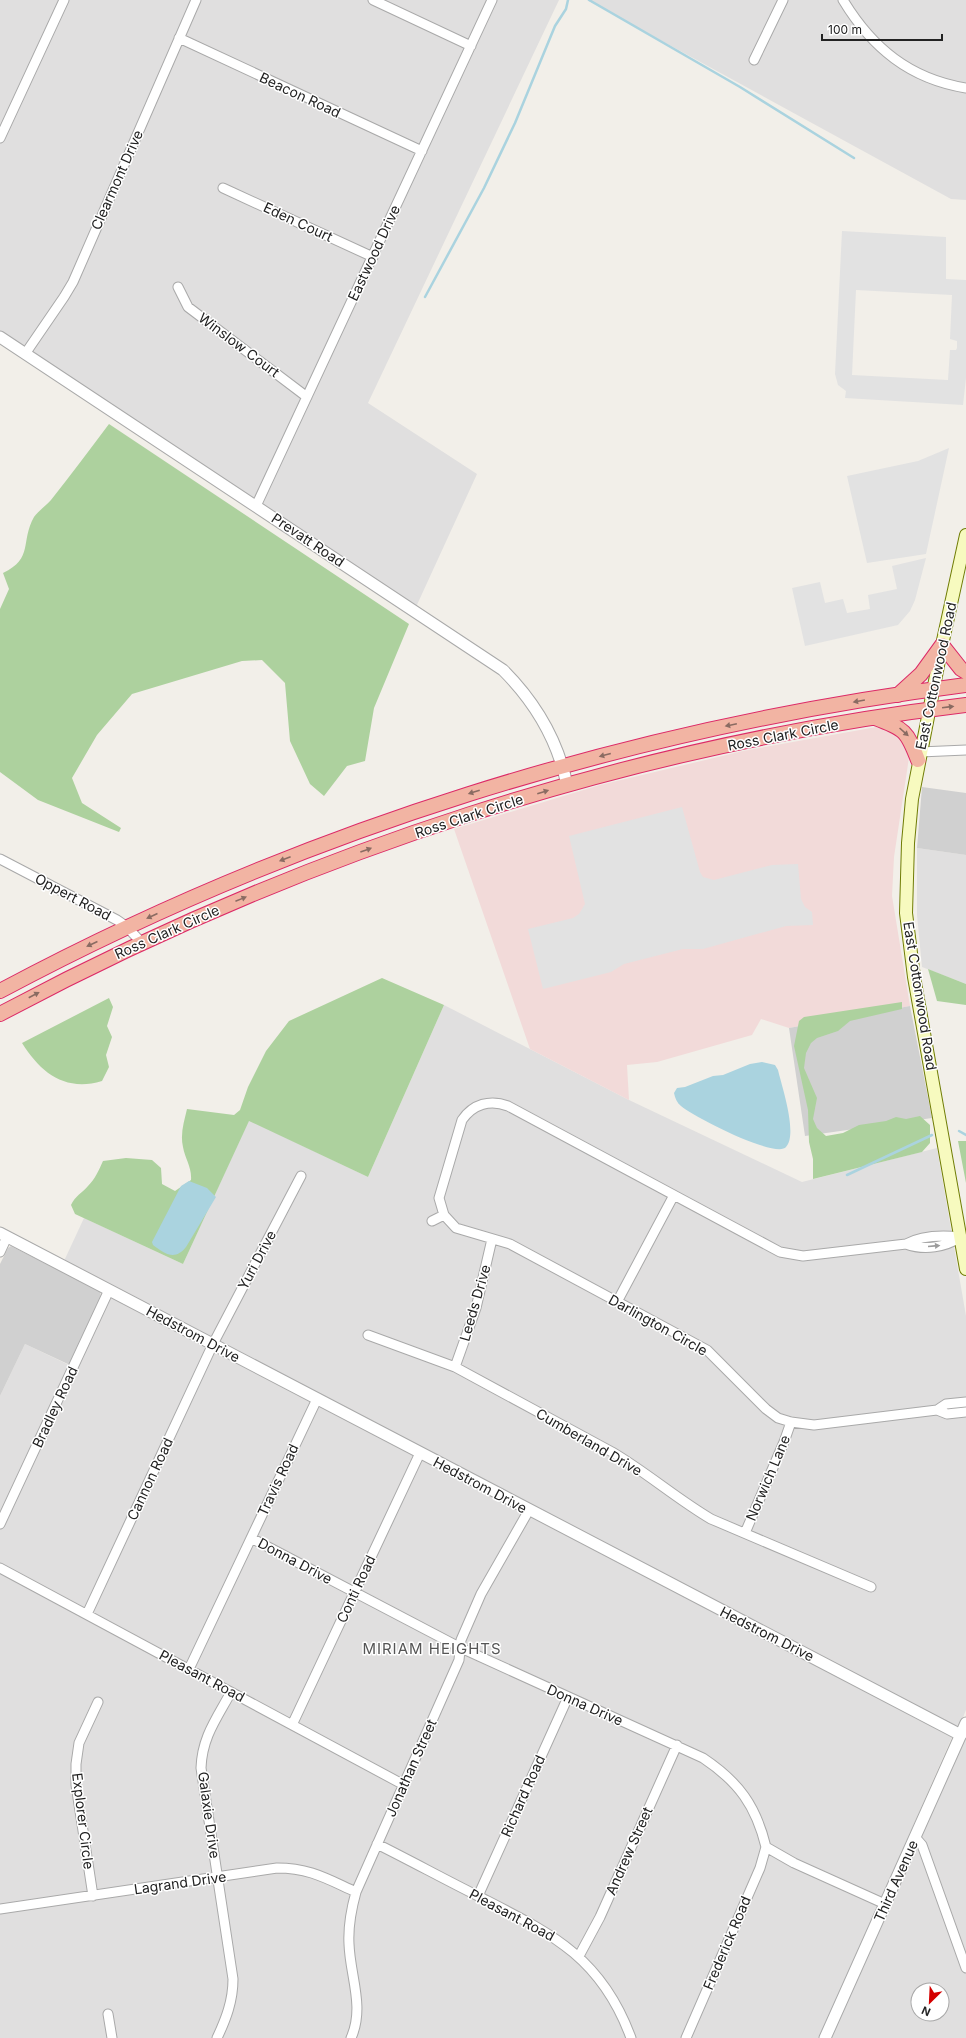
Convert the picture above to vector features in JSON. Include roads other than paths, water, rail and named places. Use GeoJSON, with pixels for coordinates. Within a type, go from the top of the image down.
{"type":"FeatureCollection","features":[{"type":"Feature","properties":{"kind":"highway"},"geometry":{"type":"LineString","coordinates":[[897,695],[921,674],[942,645],[961,669],[966,672]]}},
{"type":"Feature","properties":{"kind":"highway","name":"Ross Clark Circle"},"geometry":{"type":"LineString","coordinates":[[0,991],[127,927],[228,883],[321,845],[466,794],[563,766],[678,737],[797,711],[966,685]]}},
{"type":"Feature","properties":{"kind":"highway","name":"Ross Clark Circle"},"geometry":{"type":"LineString","coordinates":[[0,1014],[141,942],[230,903],[330,863],[432,827],[567,785],[671,759],[764,738],[930,709],[966,705]]}},
{"type":"Feature","properties":{"kind":"highway"},"geometry":{"type":"LineString","coordinates":[[875,718],[904,731],[919,756]]}},
{"type":"Feature","properties":{"kind":"highway"},"geometry":{"type":"LineString","coordinates":[[671,759],[679,749],[678,737]]}},
{"type":"Feature","properties":{"kind":"highway"},"geometry":{"type":"LineString","coordinates":[[321,845],[330,863]]}},
{"type":"Feature","properties":{"kind":"main road","name":"East Cottonwood Road"},"geometry":{"type":"LineString","coordinates":[[966,535],[919,756],[908,843],[907,929],[914,977],[966,1269]]}},
{"type":"Feature","properties":{"kind":"street"},"geometry":{"type":"LineString","coordinates":[[0,138],[64,0]]}},
{"type":"Feature","properties":{"kind":"street","name":"Clearmont Drive"},"geometry":{"type":"LineString","coordinates":[[25,354],[64,297],[72,282],[196,0]]}},
{"type":"Feature","properties":{"kind":"street"},"geometry":{"type":"LineString","coordinates":[[372,0],[471,46]]}},
{"type":"Feature","properties":{"kind":"street","name":"Eastwood Drive"},"geometry":{"type":"LineString","coordinates":[[256,506],[492,0]]}},
{"type":"Feature","properties":{"kind":"street"},"geometry":{"type":"LineString","coordinates":[[754,60],[783,0]]}},
{"type":"Feature","properties":{"kind":"street"},"geometry":{"type":"LineString","coordinates":[[843,0],[866,34],[889,55],[909,70],[929,80],[966,88]]}},
{"type":"Feature","properties":{"kind":"street","name":"Beacon Road"},"geometry":{"type":"LineString","coordinates":[[179,38],[422,151]]}},
{"type":"Feature","properties":{"kind":"street","name":"Eden Court"},"geometry":{"type":"LineString","coordinates":[[223,188],[373,257]]}},
{"type":"Feature","properties":{"kind":"street","name":"Winslow Court"},"geometry":{"type":"LineString","coordinates":[[178,287],[188,307],[307,397]]}},
{"type":"Feature","properties":{"kind":"street","name":"Prevatt Road"},"geometry":{"type":"LineString","coordinates":[[0,337],[503,670],[522,689],[539,713],[563,766],[567,785]]}},
{"type":"Feature","properties":{"kind":"street"},"geometry":{"type":"LineString","coordinates":[[919,756],[966,750]]}},
{"type":"Feature","properties":{"kind":"street","name":"Oppert Road"},"geometry":{"type":"LineString","coordinates":[[0,859],[127,927],[141,942]]}},
{"type":"Feature","properties":{"kind":"street"},"geometry":{"type":"LineString","coordinates":[[432,1221],[444,1215],[440,1204],[440,1192],[459,1126],[477,1101],[508,1106],[772,1249],[788,1254],[804,1256],[906,1244],[916,1239],[946,1235],[961,1237]]}},
{"type":"Feature","properties":{"kind":"street","name":"Yuri Drive"},"geometry":{"type":"LineString","coordinates":[[213,1344],[301,1176]]}},
{"type":"Feature","properties":{"kind":"street"},"geometry":{"type":"LineString","coordinates":[[617,1302],[674,1195]]}},
{"type":"Feature","properties":{"kind":"street","name":"Darlington Circle"},"geometry":{"type":"LineString","coordinates":[[444,1215],[456,1228],[510,1244],[707,1350],[766,1409],[778,1418],[791,1422],[814,1425],[937,1410],[946,1404],[966,1402]]}},
{"type":"Feature","properties":{"kind":"street"},"geometry":{"type":"LineString","coordinates":[[0,1252],[4,1235]]}},
{"type":"Feature","properties":{"kind":"street","name":"Hedstrom Drive"},"geometry":{"type":"LineString","coordinates":[[4,1235],[961,1735]]}},
{"type":"Feature","properties":{"kind":"street","name":"Leeds Drive"},"geometry":{"type":"LineString","coordinates":[[455,1367],[476,1308],[492,1239]]}},
{"type":"Feature","properties":{"kind":"street","name":"Bradley Road"},"geometry":{"type":"LineString","coordinates":[[0,1524],[109,1290]]}},
{"type":"Feature","properties":{"kind":"street","name":"Cumberland Drive"},"geometry":{"type":"LineString","coordinates":[[368,1335],[455,1367],[631,1463],[690,1507],[711,1519],[871,1587]]}},
{"type":"Feature","properties":{"kind":"street","name":"Cannon Road"},"geometry":{"type":"LineString","coordinates":[[87,1614],[213,1344]]}},
{"type":"Feature","properties":{"kind":"street","name":"Travis Road"},"geometry":{"type":"LineString","coordinates":[[189,1669],[316,1399]]}},
{"type":"Feature","properties":{"kind":"street","name":"Darlington Circle"},"geometry":{"type":"LineString","coordinates":[[937,1410],[947,1414],[966,1412]]}},
{"type":"Feature","properties":{"kind":"street","name":"Norwich Lane"},"geometry":{"type":"LineString","coordinates":[[745,1533],[791,1422]]}},
{"type":"Feature","properties":{"kind":"street","name":"Conti Road"},"geometry":{"type":"LineString","coordinates":[[292,1725],[420,1453]]}},
{"type":"Feature","properties":{"kind":"street","name":"Jonathan Street"},"geometry":{"type":"LineString","coordinates":[[351,2038],[356,2026],[358,2005],[348,1945],[348,1931],[350,1913],[356,1892],[459,1660],[461,1640],[481,1594],[529,1510]]}},
{"type":"Feature","properties":{"kind":"street","name":"Donna Drive"},"geometry":{"type":"LineString","coordinates":[[251,1538],[461,1648],[703,1758],[734,1781],[754,1812],[766,1847]]}},
{"type":"Feature","properties":{"kind":"street","name":"Pleasant Road"},"geometry":{"type":"LineString","coordinates":[[0,1568],[404,1785]]}},
{"type":"Feature","properties":{"kind":"street","name":"Galaxie Drive"},"geometry":{"type":"LineString","coordinates":[[217,2038],[227,2016],[233,1994],[233,1979],[201,1768],[202,1751],[208,1734],[231,1692]]}},
{"type":"Feature","properties":{"kind":"street","name":"Richard Road"},"geometry":{"type":"LineString","coordinates":[[478,1896],[568,1697]]}},
{"type":"Feature","properties":{"kind":"street","name":"Explorer Circle"},"geometry":{"type":"LineString","coordinates":[[93,1896],[76,1785],[76,1764],[79,1743],[98,1702]]}},
{"type":"Feature","properties":{"kind":"street","name":"Third Avenue"},"geometry":{"type":"LineString","coordinates":[[825,2038],[966,1723]]}},
{"type":"Feature","properties":{"kind":"street","name":"Andrew Street"},"geometry":{"type":"LineString","coordinates":[[579,1956],[600,1917],[676,1745]]}},
{"type":"Feature","properties":{"kind":"street"},"geometry":{"type":"LineString","coordinates":[[915,1837],[922,1845],[966,1968]]}},
{"type":"Feature","properties":{"kind":"street","name":"Pleasant Road"},"geometry":{"type":"LineString","coordinates":[[377,1844],[532,1923],[560,1941],[579,1956],[612,1996],[631,2038]]}},
{"type":"Feature","properties":{"kind":"street"},"geometry":{"type":"LineString","coordinates":[[766,1847],[794,1863],[885,1904]]}},
{"type":"Feature","properties":{"kind":"street","name":"Frederick Road"},"geometry":{"type":"LineString","coordinates":[[686,2038],[760,1868],[766,1847]]}},
{"type":"Feature","properties":{"kind":"street","name":"Lagrand Drive"},"geometry":{"type":"LineString","coordinates":[[0,1909],[277,1868],[297,1868],[317,1874],[356,1892]]}},
{"type":"Feature","properties":{"kind":"street"},"geometry":{"type":"LineString","coordinates":[[108,2014],[112,2038]]}},
{"type":"Feature","properties":{"kind":"water"},"geometry":{"type":"Polygon","coordinates":[[[762,1062],[775,1065],[778,1070],[790,1121],[789,1141],[786,1147],[779,1149],[767,1147],[735,1135],[701,1119],[677,1102],[674,1093],[677,1088],[685,1087],[713,1076],[723,1075],[750,1064],[762,1062]]]}},
{"type":"Feature","properties":{"kind":"water"},"geometry":{"type":"Polygon","coordinates":[[[189,1181],[207,1188],[216,1197],[186,1247],[178,1254],[170,1255],[157,1248],[152,1242],[181,1186],[189,1181]]]}},
{"type":"Feature","properties":{"kind":"waterway"},"geometry":{"type":"LineString","coordinates":[[425,297],[484,188],[515,123],[555,26],[566,9],[568,0]]}},
{"type":"Feature","properties":{"kind":"waterway"},"geometry":{"type":"LineString","coordinates":[[589,0],[740,87],[854,158]]}},
{"type":"Feature","properties":{"kind":"waterway"},"geometry":{"type":"LineString","coordinates":[[959,1131],[966,1135]]}},
{"type":"Feature","properties":{"kind":"waterway"},"geometry":{"type":"LineString","coordinates":[[847,1175],[932,1135]]}},
{"type":"Feature","properties":{"kind":"district","name":"MIRIAM HEIGHTS"},"geometry":{"type":"Point","coordinates":[432,1649]}}]}
